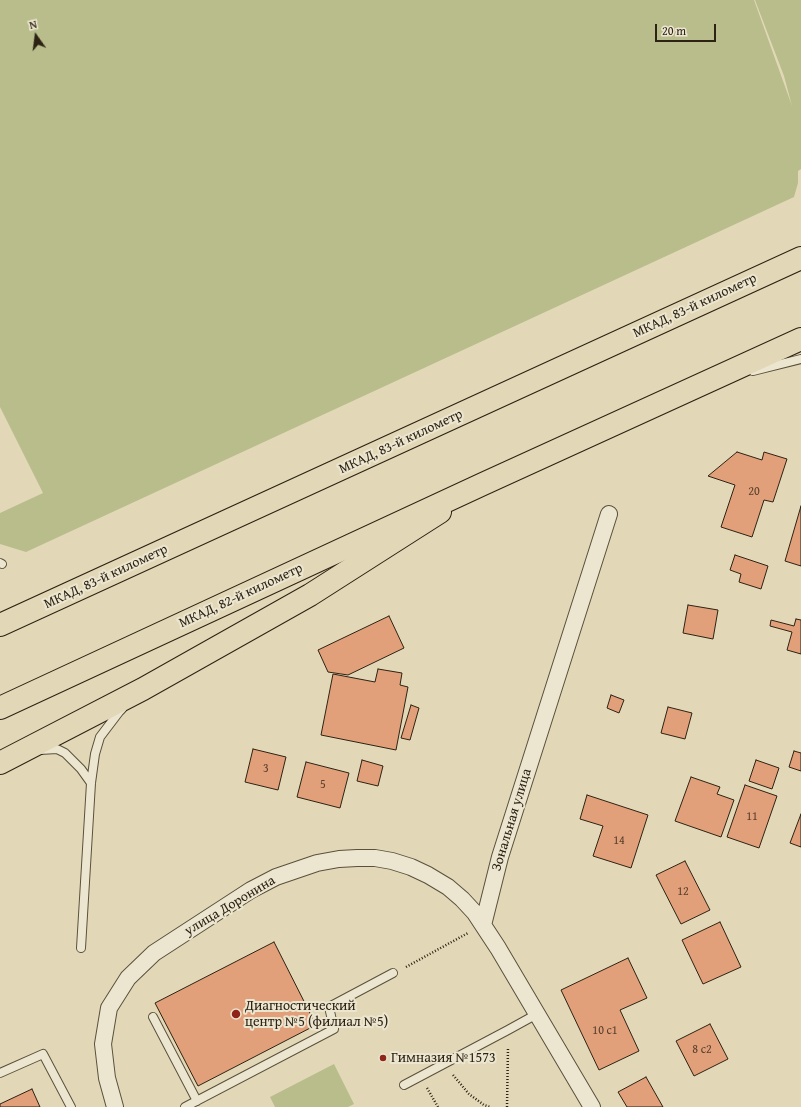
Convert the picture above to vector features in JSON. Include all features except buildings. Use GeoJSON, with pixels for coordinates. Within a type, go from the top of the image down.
{"type":"FeatureCollection","features":[{"type":"Feature","properties":{"kind":"main road","name":"МКАД, 83-й километр"},"geometry":{"type":"LineString","coordinates":[[0,625],[801,258]]}},
{"type":"Feature","properties":{"kind":"main road"},"geometry":{"type":"LineString","coordinates":[[6,760],[144,689],[310,595],[483,484],[801,339]]}},
{"type":"Feature","properties":{"kind":"main road","name":"МКАД, 82-й километр"},"geometry":{"type":"LineString","coordinates":[[0,708],[483,484]]}},
{"type":"Feature","properties":{"kind":"main road"},"geometry":{"type":"LineString","coordinates":[[0,609],[193,537]]}},
{"type":"Feature","properties":{"kind":"street","name":"Зональная улица"},"geometry":{"type":"LineString","coordinates":[[483,925],[500,857],[609,514]]}},
{"type":"Feature","properties":{"kind":"street","name":"улица Доронина"},"geometry":{"type":"LineString","coordinates":[[115,1107],[107,1078],[103,1044],[109,1008],[128,978],[154,953],[251,890],[276,877],[317,863],[339,859],[375,858],[411,867],[448,887],[462,899],[483,925]]}},
{"type":"Feature","properties":{"kind":"street"},"geometry":{"type":"LineString","coordinates":[[483,925],[592,1107]]}},
{"type":"Feature","properties":{"kind":"lane"},"geometry":{"type":"LineString","coordinates":[[696,386],[801,359]]}},
{"type":"Feature","properties":{"kind":"lane"},"geometry":{"type":"LineString","coordinates":[[81,948],[91,783],[95,754],[100,738],[118,712],[144,689]]}},
{"type":"Feature","properties":{"kind":"lane"},"geometry":{"type":"LineString","coordinates":[[6,760],[39,750],[57,749],[65,753],[81,769],[91,783]]}},
{"type":"Feature","properties":{"kind":"lane"},"geometry":{"type":"LineString","coordinates":[[185,1107],[334,1029],[329,1006],[393,974]]}},
{"type":"Feature","properties":{"kind":"lane"},"geometry":{"type":"LineString","coordinates":[[404,1085],[537,1014]]}},
{"type":"Feature","properties":{"kind":"lane"},"geometry":{"type":"LineString","coordinates":[[153,1017],[197,1101]]}},
{"type":"Feature","properties":{"kind":"lane"},"geometry":{"type":"LineString","coordinates":[[0,1073],[43,1054],[71,1107]]}},
{"type":"Feature","properties":{"kind":"path"},"geometry":{"type":"LineString","coordinates":[[393,974],[483,925]]}},
{"type":"Feature","properties":{"kind":"path"},"geometry":{"type":"LineString","coordinates":[[507,1107],[508,1030]]}},
{"type":"Feature","properties":{"kind":"path"},"geometry":{"type":"LineString","coordinates":[[445,1063],[469,1094],[484,1105],[490,1107]]}},
{"type":"Feature","properties":{"kind":"path"},"geometry":{"type":"LineString","coordinates":[[420,1076],[438,1107]]}},
{"type":"Feature","properties":{"kind":"green space"},"geometry":{"type":"Polygon","coordinates":[[[0,0],[754,0],[792,106],[784,76],[755,0],[801,0],[801,169],[798,171],[798,183],[794,197],[26,552],[0,544],[0,513],[43,493],[0,407],[0,0]]]}},
{"type":"Feature","properties":{"kind":"green space"},"geometry":{"type":"Polygon","coordinates":[[[334,1064],[354,1104],[348,1107],[275,1107],[270,1097],[334,1064]]]}},
{"type":"Feature","properties":{"kind":"place","name":"Диагностический центр №5 (филиал №5)"},"geometry":{"type":"Point","coordinates":[236,1014]}},
{"type":"Feature","properties":{"kind":"place","name":"Гимназия №1573"},"geometry":{"type":"Point","coordinates":[383,1058]}}]}
